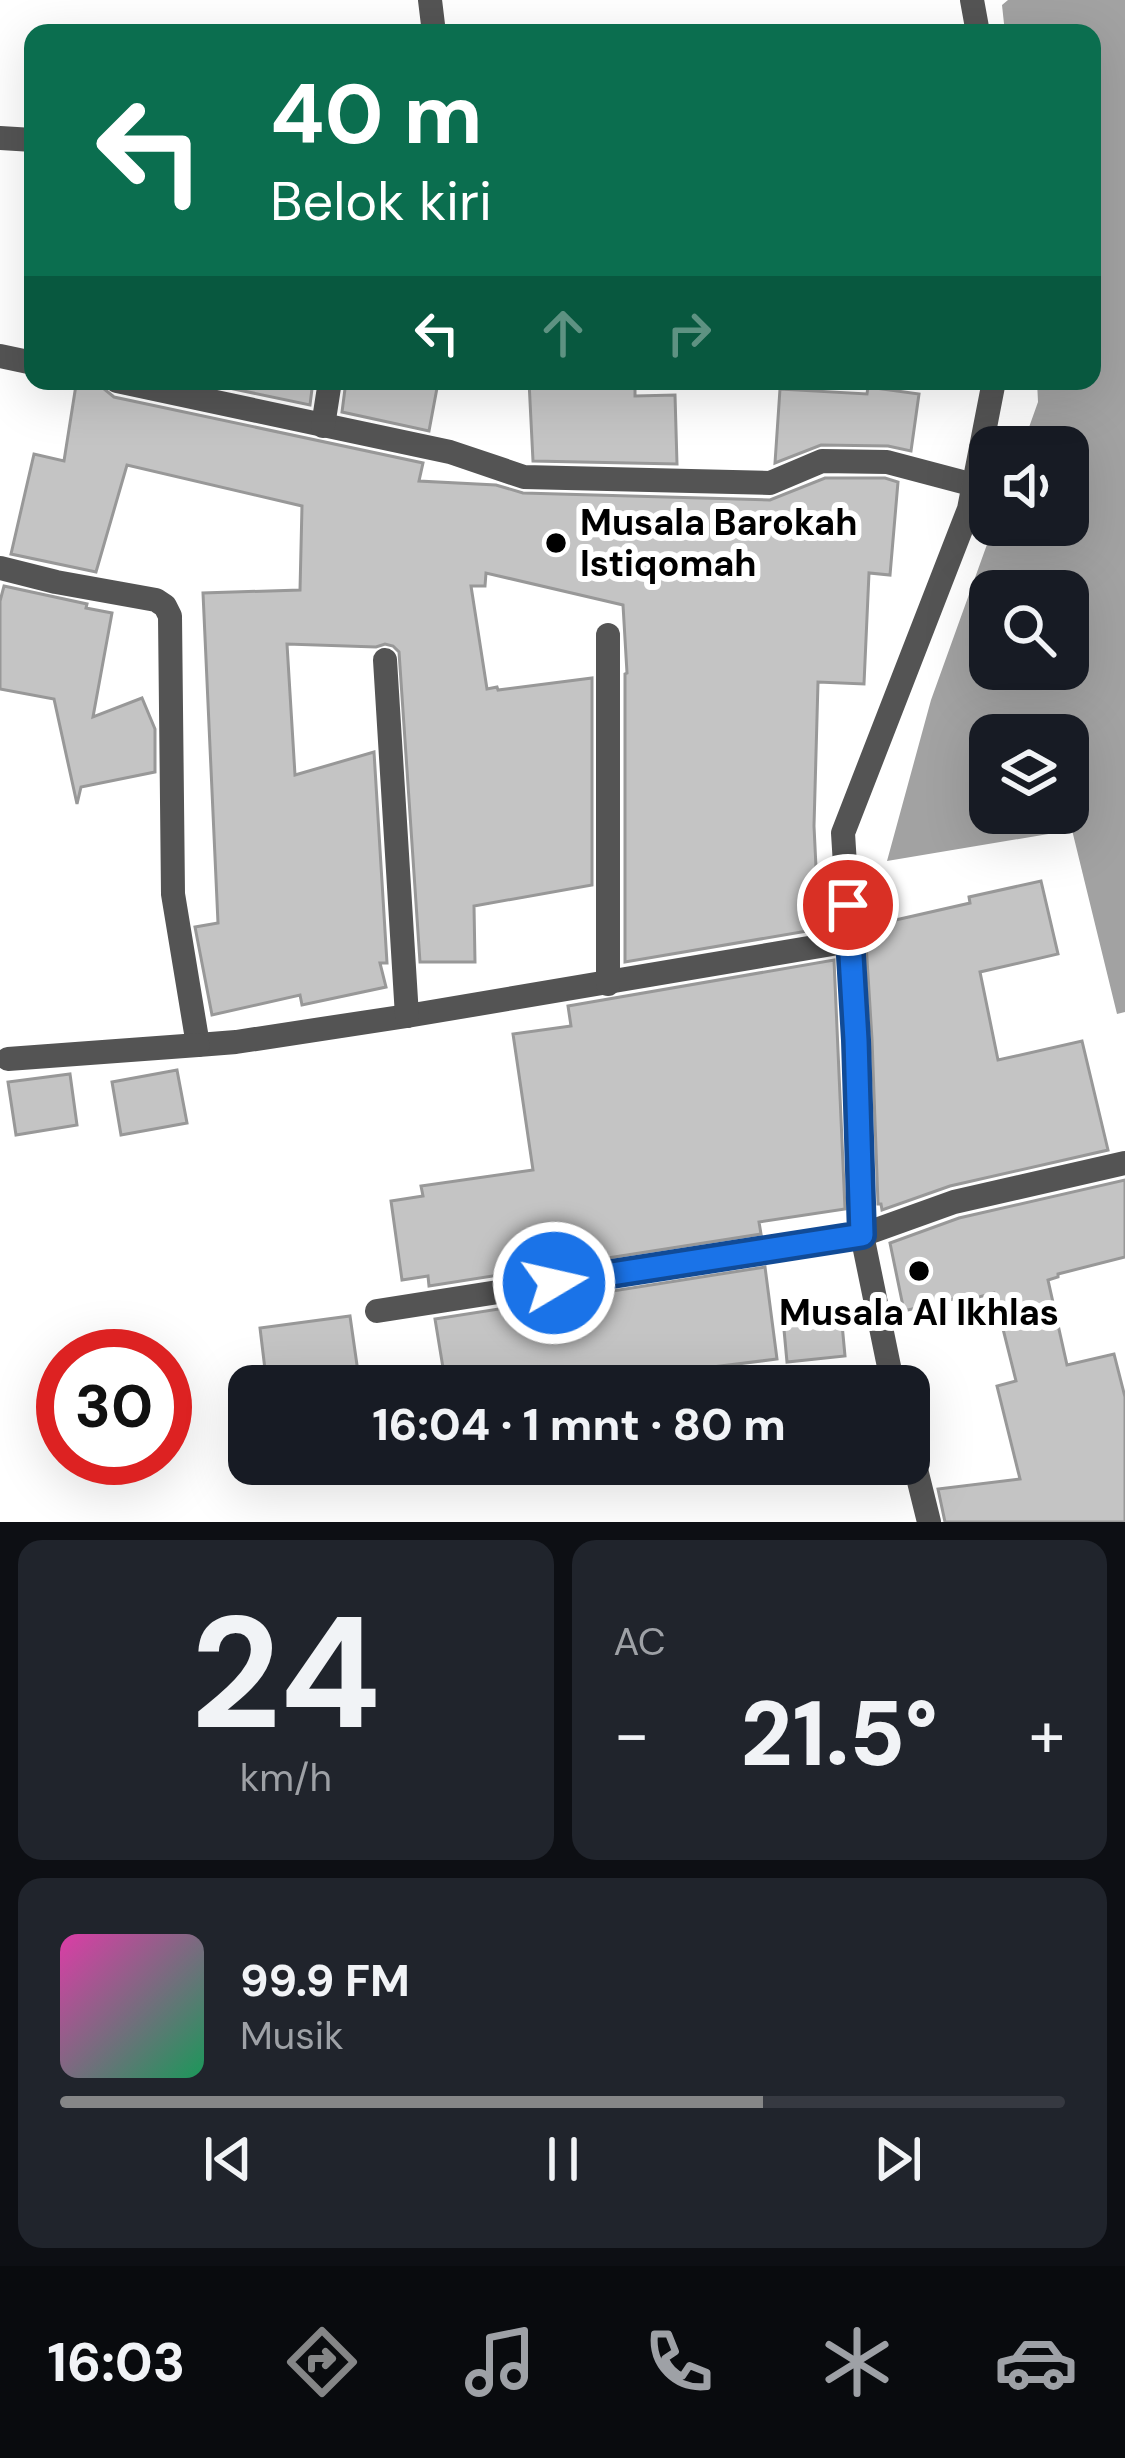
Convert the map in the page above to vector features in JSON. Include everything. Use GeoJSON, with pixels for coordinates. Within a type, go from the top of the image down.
{"type":"FeatureCollection","features":[{"type":"Feature","properties":{"kind":"street"},"geometry":{"type":"LineString","coordinates":[[158,390],[450,452],[524,477],[770,484],[822,461],[844,461],[887,462],[969,484]]}},
{"type":"Feature","properties":{"kind":"street"},"geometry":{"type":"LineString","coordinates":[[323,426],[328,390]]}},
{"type":"Feature","properties":{"kind":"street"},"geometry":{"type":"LineString","coordinates":[[985,426],[992,390]]}},
{"type":"Feature","properties":{"kind":"street"},"geometry":{"type":"LineString","coordinates":[[889,1365],[862,1235],[843,832],[969,508]]}},
{"type":"Feature","properties":{"kind":"street"},"geometry":{"type":"LineString","coordinates":[[0,568],[156,600],[170,616],[172,894],[198,1045]]}},
{"type":"Feature","properties":{"kind":"street"},"geometry":{"type":"LineString","coordinates":[[608,635],[608,984]]}},
{"type":"Feature","properties":{"kind":"street"},"geometry":{"type":"LineString","coordinates":[[385,660],[407,1016]]}},
{"type":"Feature","properties":{"kind":"street"},"geometry":{"type":"LineString","coordinates":[[8,1059],[236,1042],[850,941]]}},
{"type":"Feature","properties":{"kind":"street"},"geometry":{"type":"LineString","coordinates":[[377,1311],[862,1235],[954,1202],[1125,1163]]}},
{"type":"Feature","properties":{"kind":"street"},"geometry":{"type":"LineString","coordinates":[[920,1485],[929,1522]]}},
{"type":"Feature","properties":{"kind":"shaded area"},"geometry":{"type":"Polygon","coordinates":[[[1008,0],[1125,0],[1125,1012],[1117,1014],[1073,834],[1089,834],[1089,714],[969,714],[969,834],[1048,834],[887,861],[931,700],[969,594],[969,690],[1089,690],[1089,570],[978,570],[986,546],[1089,546],[1089,426],[1029,426],[1037,390],[1101,390],[1101,24],[1004,24],[1002,5],[1008,0]]]}},
{"type":"Feature","properties":{"kind":"building"},"geometry":{"type":"Polygon","coordinates":[[[75,390],[105,390],[114,397],[423,463],[419,481],[496,485],[523,493],[770,500],[825,478],[898,482],[890,575],[869,573],[864,684],[818,682],[814,826],[819,929],[625,962],[627,673],[623,605],[486,573],[485,586],[471,586],[487,689],[592,678],[592,885],[474,906],[475,962],[420,962],[399,652],[385,644],[287,644],[295,775],[374,752],[387,963],[380,963],[386,987],[302,1005],[300,995],[212,1015],[195,927],[218,923],[203,593],[300,590],[302,506],[127,465],[96,572],[11,554],[34,454],[64,461],[75,390]]]}},
{"type":"Feature","properties":{"kind":"building"},"geometry":{"type":"Polygon","coordinates":[[[239,390],[312,390],[310,405],[239,390]]]}},
{"type":"Feature","properties":{"kind":"building"},"geometry":{"type":"Polygon","coordinates":[[[345,390],[437,390],[429,431],[342,412],[345,390]]]}},
{"type":"Feature","properties":{"kind":"building"},"geometry":{"type":"Polygon","coordinates":[[[529,390],[635,390],[635,396],[675,395],[677,464],[533,461],[529,390]]]}},
{"type":"Feature","properties":{"kind":"building"},"geometry":{"type":"Polygon","coordinates":[[[780,390],[867,394],[868,390],[890,390],[919,394],[911,451],[821,445],[775,463],[780,390]]]}},
{"type":"Feature","properties":{"kind":"building"},"geometry":{"type":"Polygon","coordinates":[[[4,586],[112,613],[93,717],[142,698],[155,729],[155,772],[81,787],[77,804],[54,699],[0,689],[4,586]]]}},
{"type":"Feature","properties":{"kind":"building"},"geometry":{"type":"Polygon","coordinates":[[[1041,881],[1058,954],[980,972],[998,1060],[1082,1041],[1108,1150],[950,1186],[882,1210],[878,1204],[865,927],[1041,881]]]}},
{"type":"Feature","properties":{"kind":"building"},"geometry":{"type":"Polygon","coordinates":[[[834,960],[845,1209],[759,1222],[761,1234],[429,1286],[428,1276],[402,1280],[391,1201],[423,1196],[421,1186],[533,1170],[513,1034],[571,1026],[568,1006],[834,960]]]}},
{"type":"Feature","properties":{"kind":"building"},"geometry":{"type":"Polygon","coordinates":[[[177,1070],[187,1123],[121,1135],[112,1082],[177,1070]]]}},
{"type":"Feature","properties":{"kind":"building"},"geometry":{"type":"Polygon","coordinates":[[[70,1074],[77,1125],[16,1135],[8,1082],[70,1074]]]}},
{"type":"Feature","properties":{"kind":"building"},"geometry":{"type":"Polygon","coordinates":[[[1125,1180],[1125,1257],[1048,1280],[1067,1365],[1114,1354],[1125,1397],[1125,1522],[945,1522],[938,1489],[1020,1479],[997,1386],[1016,1381],[994,1293],[904,1311],[890,1243],[959,1218],[1125,1180]]]}},
{"type":"Feature","properties":{"kind":"building"},"geometry":{"type":"Polygon","coordinates":[[[765,1267],[777,1359],[729,1365],[443,1365],[435,1319],[765,1267]]]}},
{"type":"Feature","properties":{"kind":"building"},"geometry":{"type":"Polygon","coordinates":[[[841,1313],[845,1356],[787,1362],[783,1319],[841,1313]]]}},
{"type":"Feature","properties":{"kind":"building"},"geometry":{"type":"Polygon","coordinates":[[[350,1316],[357,1365],[264,1365],[260,1328],[350,1316]]]}},
{"type":"Feature","properties":{"kind":"place","name":"Musala Barokah Istiqomah"},"geometry":{"type":"Point","coordinates":[556,543]}},
{"type":"Feature","properties":{"kind":"place","name":"Musala Al Ikhlas"},"geometry":{"type":"Point","coordinates":[919,1271]}},
{"type":"Feature","properties":{"kind":"route"},"geometry":{"type":"LineString","coordinates":[[554,1283],[862,1235],[848,905]]}}]}
